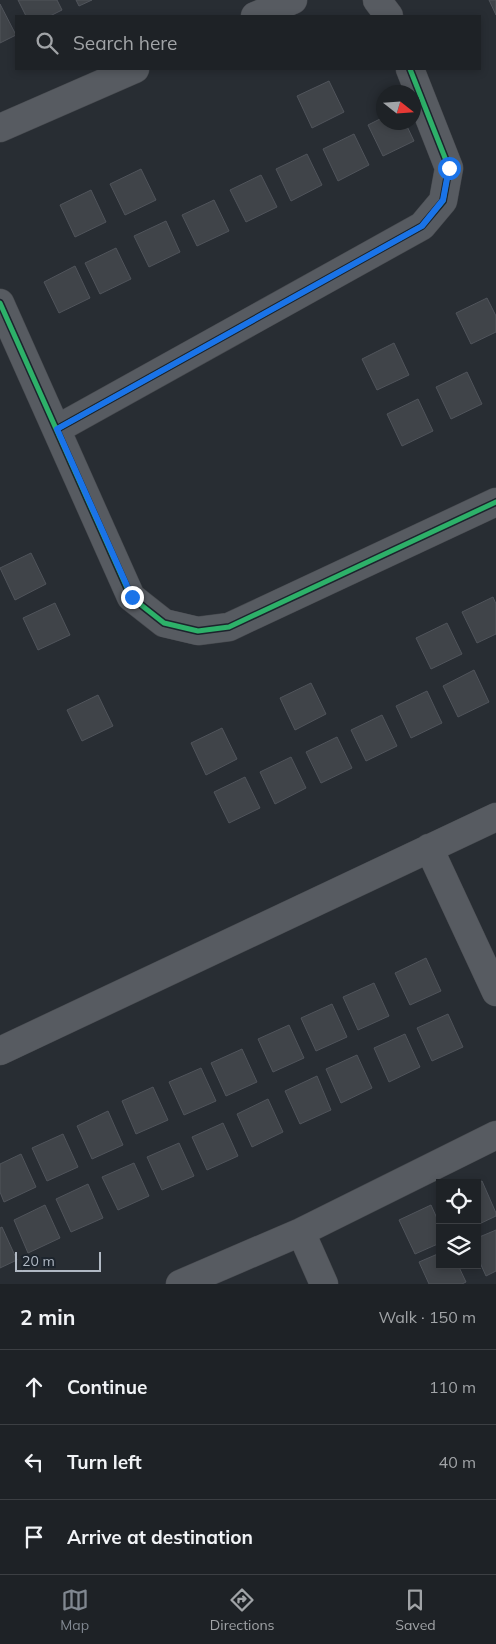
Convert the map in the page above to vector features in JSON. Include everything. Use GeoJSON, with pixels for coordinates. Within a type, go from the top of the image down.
{"type":"FeatureCollection","features":[{"type":"Feature","properties":{"kind":"street"},"geometry":{"type":"LineString","coordinates":[[257,15],[293,0]]}},
{"type":"Feature","properties":{"kind":"street"},"geometry":{"type":"LineString","coordinates":[[377,0],[388,15]]}},
{"type":"Feature","properties":{"kind":"street"},"geometry":{"type":"LineString","coordinates":[[0,128],[133,70]]}},
{"type":"Feature","properties":{"kind":"street"},"geometry":{"type":"LineString","coordinates":[[57,429],[422,226],[443,200],[449,168],[410,70]]}},
{"type":"Feature","properties":{"kind":"street"},"geometry":{"type":"LineString","coordinates":[[0,303],[132,597],[164,623],[198,631],[229,627],[496,502]]}},
{"type":"Feature","properties":{"kind":"street"},"geometry":{"type":"LineString","coordinates":[[0,1051],[496,817]]}},
{"type":"Feature","properties":{"kind":"street"},"geometry":{"type":"LineString","coordinates":[[429,848],[496,992]]}},
{"type":"Feature","properties":{"kind":"street"},"geometry":{"type":"LineString","coordinates":[[180,1284],[301,1232],[496,1135]]}},
{"type":"Feature","properties":{"kind":"street"},"geometry":{"type":"LineString","coordinates":[[301,1232],[324,1284]]}},
{"type":"Feature","properties":{"kind":"building"},"geometry":{"type":"Polygon","coordinates":[[[18,0],[57,0],[62,10],[52,15],[26,15],[18,0]]]}},
{"type":"Feature","properties":{"kind":"building"},"geometry":{"type":"Polygon","coordinates":[[[76,0],[92,0],[79,6],[76,0]]]}},
{"type":"Feature","properties":{"kind":"building"},"geometry":{"type":"Polygon","coordinates":[[[489,0],[496,0],[496,15],[489,0]]]}},
{"type":"Feature","properties":{"kind":"building"},"geometry":{"type":"Polygon","coordinates":[[[0,4],[15,36],[0,43],[0,4]]]}},
{"type":"Feature","properties":{"kind":"building"},"geometry":{"type":"Polygon","coordinates":[[[329,81],[344,112],[312,128],[297,96],[329,81]]]}},
{"type":"Feature","properties":{"kind":"building"},"geometry":{"type":"Polygon","coordinates":[[[376,121],[376,130],[409,130],[414,141],[383,156],[368,125],[376,121]]]}},
{"type":"Feature","properties":{"kind":"building"},"geometry":{"type":"Polygon","coordinates":[[[354,134],[369,165],[338,181],[323,149],[354,134]]]}},
{"type":"Feature","properties":{"kind":"building"},"geometry":{"type":"Polygon","coordinates":[[[307,154],[322,185],[291,201],[276,169],[307,154]]]}},
{"type":"Feature","properties":{"kind":"building"},"geometry":{"type":"Polygon","coordinates":[[[141,169],[156,200],[125,215],[110,184],[141,169]]]}},
{"type":"Feature","properties":{"kind":"building"},"geometry":{"type":"Polygon","coordinates":[[[261,175],[277,207],[246,222],[230,190],[261,175]]]}},
{"type":"Feature","properties":{"kind":"building"},"geometry":{"type":"Polygon","coordinates":[[[91,190],[106,222],[75,237],[60,205],[91,190]]]}},
{"type":"Feature","properties":{"kind":"building"},"geometry":{"type":"Polygon","coordinates":[[[214,200],[229,231],[197,246],[182,215],[214,200]]]}},
{"type":"Feature","properties":{"kind":"building"},"geometry":{"type":"Polygon","coordinates":[[[166,221],[180,252],[149,267],[134,236],[166,221]]]}},
{"type":"Feature","properties":{"kind":"building"},"geometry":{"type":"Polygon","coordinates":[[[116,248],[131,279],[100,294],[85,263],[116,248]]]}},
{"type":"Feature","properties":{"kind":"building"},"geometry":{"type":"Polygon","coordinates":[[[75,266],[90,298],[59,313],[44,282],[75,266]]]}},
{"type":"Feature","properties":{"kind":"building"},"geometry":{"type":"Polygon","coordinates":[[[487,298],[496,316],[496,332],[471,344],[456,313],[487,298]]]}},
{"type":"Feature","properties":{"kind":"building"},"geometry":{"type":"Polygon","coordinates":[[[394,343],[409,375],[377,390],[362,359],[394,343]]]}},
{"type":"Feature","properties":{"kind":"building"},"geometry":{"type":"Polygon","coordinates":[[[467,372],[482,404],[451,419],[436,387],[467,372]]]}},
{"type":"Feature","properties":{"kind":"building"},"geometry":{"type":"Polygon","coordinates":[[[418,399],[433,431],[402,446],[387,414],[418,399]]]}},
{"type":"Feature","properties":{"kind":"building"},"geometry":{"type":"Polygon","coordinates":[[[31,553],[46,584],[15,600],[0,568],[31,553]]]}},
{"type":"Feature","properties":{"kind":"building"},"geometry":{"type":"Polygon","coordinates":[[[493,597],[496,604],[496,634],[477,643],[462,612],[493,597]]]}},
{"type":"Feature","properties":{"kind":"building"},"geometry":{"type":"Polygon","coordinates":[[[55,603],[70,635],[38,650],[23,618],[55,603]]]}},
{"type":"Feature","properties":{"kind":"building"},"geometry":{"type":"Polygon","coordinates":[[[447,623],[462,654],[431,669],[416,638],[447,623]]]}},
{"type":"Feature","properties":{"kind":"building"},"geometry":{"type":"Polygon","coordinates":[[[474,670],[489,702],[458,717],[443,686],[474,670]]]}},
{"type":"Feature","properties":{"kind":"building"},"geometry":{"type":"Polygon","coordinates":[[[311,683],[326,714],[295,730],[280,698],[311,683]]]}},
{"type":"Feature","properties":{"kind":"building"},"geometry":{"type":"Polygon","coordinates":[[[427,691],[442,723],[411,738],[396,706],[427,691]]]}},
{"type":"Feature","properties":{"kind":"building"},"geometry":{"type":"Polygon","coordinates":[[[98,695],[113,726],[82,741],[67,710],[98,695]]]}},
{"type":"Feature","properties":{"kind":"building"},"geometry":{"type":"Polygon","coordinates":[[[382,715],[397,746],[366,761],[351,730],[382,715]]]}},
{"type":"Feature","properties":{"kind":"building"},"geometry":{"type":"Polygon","coordinates":[[[222,728],[237,759],[206,775],[191,743],[222,728]]]}},
{"type":"Feature","properties":{"kind":"building"},"geometry":{"type":"Polygon","coordinates":[[[337,737],[352,768],[321,783],[306,752],[337,737]]]}},
{"type":"Feature","properties":{"kind":"building"},"geometry":{"type":"Polygon","coordinates":[[[291,757],[306,788],[275,804],[260,772],[291,757]]]}},
{"type":"Feature","properties":{"kind":"building"},"geometry":{"type":"Polygon","coordinates":[[[245,777],[260,808],[229,823],[214,792],[245,777]]]}},
{"type":"Feature","properties":{"kind":"building"},"geometry":{"type":"Polygon","coordinates":[[[426,958],[441,991],[410,1005],[395,973],[426,958]]]}},
{"type":"Feature","properties":{"kind":"building"},"geometry":{"type":"Polygon","coordinates":[[[374,983],[389,1016],[358,1030],[343,997],[374,983]]]}},
{"type":"Feature","properties":{"kind":"building"},"geometry":{"type":"Polygon","coordinates":[[[332,1004],[347,1037],[316,1051],[301,1018],[332,1004]]]}},
{"type":"Feature","properties":{"kind":"building"},"geometry":{"type":"Polygon","coordinates":[[[448,1014],[463,1047],[432,1061],[417,1028],[448,1014]]]}},
{"type":"Feature","properties":{"kind":"building"},"geometry":{"type":"Polygon","coordinates":[[[289,1025],[304,1058],[273,1072],[258,1039],[289,1025]]]}},
{"type":"Feature","properties":{"kind":"building"},"geometry":{"type":"Polygon","coordinates":[[[405,1034],[420,1067],[389,1082],[374,1048],[405,1034]]]}},
{"type":"Feature","properties":{"kind":"building"},"geometry":{"type":"Polygon","coordinates":[[[242,1049],[257,1082],[226,1096],[211,1063],[242,1049]]]}},
{"type":"Feature","properties":{"kind":"building"},"geometry":{"type":"Polygon","coordinates":[[[357,1055],[372,1088],[341,1103],[326,1069],[357,1055]]]}},
{"type":"Feature","properties":{"kind":"building"},"geometry":{"type":"Polygon","coordinates":[[[201,1068],[216,1101],[184,1115],[169,1082],[201,1068]]]}},
{"type":"Feature","properties":{"kind":"building"},"geometry":{"type":"Polygon","coordinates":[[[317,1076],[331,1110],[300,1124],[285,1091],[317,1076]]]}},
{"type":"Feature","properties":{"kind":"building"},"geometry":{"type":"Polygon","coordinates":[[[153,1087],[168,1120],[136,1134],[122,1101],[153,1087]]]}},
{"type":"Feature","properties":{"kind":"building"},"geometry":{"type":"Polygon","coordinates":[[[268,1099],[283,1132],[252,1147],[237,1114],[268,1099]]]}},
{"type":"Feature","properties":{"kind":"building"},"geometry":{"type":"Polygon","coordinates":[[[108,1111],[123,1145],[92,1159],[77,1126],[108,1111]]]}},
{"type":"Feature","properties":{"kind":"building"},"geometry":{"type":"Polygon","coordinates":[[[223,1123],[238,1156],[207,1170],[192,1137],[223,1123]]]}},
{"type":"Feature","properties":{"kind":"building"},"geometry":{"type":"Polygon","coordinates":[[[63,1134],[78,1167],[47,1181],[32,1148],[63,1134]]]}},
{"type":"Feature","properties":{"kind":"building"},"geometry":{"type":"Polygon","coordinates":[[[179,1143],[194,1176],[162,1190],[147,1157],[179,1143]]]}},
{"type":"Feature","properties":{"kind":"building"},"geometry":{"type":"Polygon","coordinates":[[[21,1154],[36,1187],[4,1202],[0,1192],[0,1164],[21,1154]]]}},
{"type":"Feature","properties":{"kind":"building"},"geometry":{"type":"Polygon","coordinates":[[[134,1163],[149,1196],[118,1210],[102,1177],[134,1163]]]}},
{"type":"Feature","properties":{"kind":"building"},"geometry":{"type":"Polygon","coordinates":[[[481,1181],[496,1216],[481,1223],[481,1181]]]}},
{"type":"Feature","properties":{"kind":"building"},"geometry":{"type":"Polygon","coordinates":[[[88,1184],[103,1218],[71,1232],[56,1199],[88,1184]]]}},
{"type":"Feature","properties":{"kind":"building"},"geometry":{"type":"Polygon","coordinates":[[[45,1205],[60,1238],[28,1253],[14,1220],[45,1205]]]}},
{"type":"Feature","properties":{"kind":"building"},"geometry":{"type":"Polygon","coordinates":[[[431,1205],[436,1216],[436,1245],[415,1254],[399,1220],[431,1205]]]}},
{"type":"Feature","properties":{"kind":"building"},"geometry":{"type":"Polygon","coordinates":[[[2,1227],[17,1260],[0,1268],[0,1228],[2,1227]]]}},
{"type":"Feature","properties":{"kind":"building"},"geometry":{"type":"Polygon","coordinates":[[[496,1230],[496,1271],[486,1276],[481,1265],[481,1236],[496,1230]]]}},
{"type":"Feature","properties":{"kind":"building"},"geometry":{"type":"Polygon","coordinates":[[[436,1255],[436,1269],[460,1269],[466,1282],[462,1284],[429,1284],[419,1262],[436,1255]]]}},
{"type":"Feature","properties":{"kind":"cycle path"},"geometry":{"type":"LineString","coordinates":[[57,429],[422,226],[443,201],[449,168],[410,70]]}},
{"type":"Feature","properties":{"kind":"cycle path"},"geometry":{"type":"LineString","coordinates":[[0,303],[131,597],[164,623],[198,631],[229,627],[496,502]]}},
{"type":"Feature","properties":{"kind":"route"},"geometry":{"type":"LineString","coordinates":[[132,597],[57,429],[422,226],[443,200],[449,168]]}}]}
